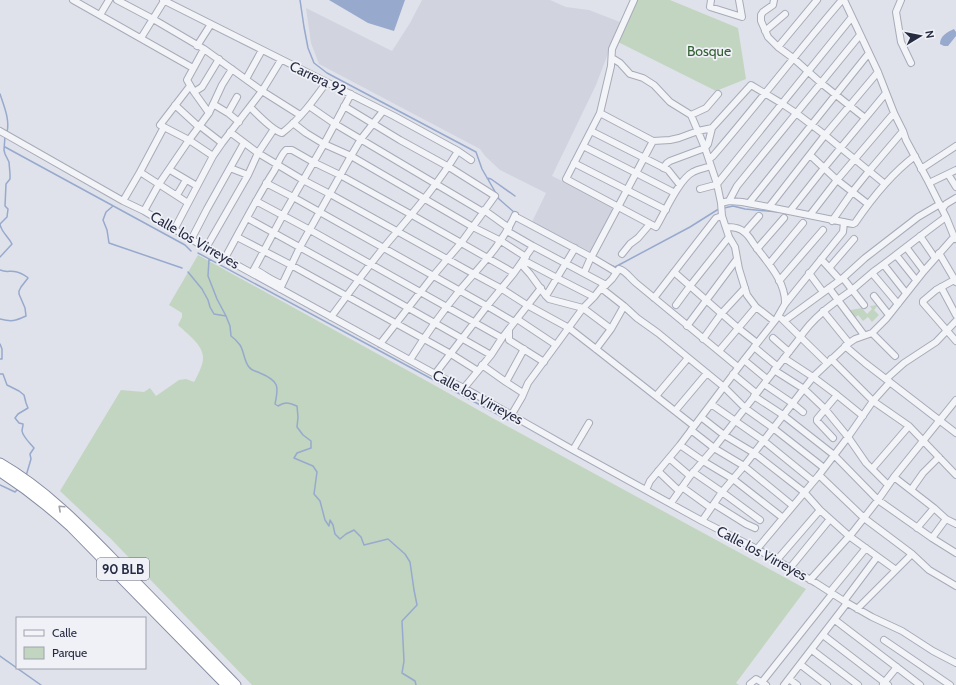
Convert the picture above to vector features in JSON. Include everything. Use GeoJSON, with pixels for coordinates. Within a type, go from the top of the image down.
{"type":"FeatureCollection","features":[{"type":"Feature","properties":{"kind":"highway","name":"90 BLB"},"geometry":{"type":"LineString","coordinates":[[0,464],[31,483],[62,508],[236,685]]}},
{"type":"Feature","properties":{"kind":"highway"},"geometry":{"type":"LineString","coordinates":[[0,472],[51,509],[226,685]]}},
{"type":"Feature","properties":{"kind":"street"},"geometry":{"type":"LineString","coordinates":[[73,0],[193,68]]}},
{"type":"Feature","properties":{"kind":"street"},"geometry":{"type":"LineString","coordinates":[[100,15],[109,0]]}},
{"type":"Feature","properties":{"kind":"street"},"geometry":{"type":"LineString","coordinates":[[117,0],[204,49],[262,91],[300,115]]}},
{"type":"Feature","properties":{"kind":"street"},"geometry":{"type":"LineString","coordinates":[[141,38],[164,0]]}},
{"type":"Feature","properties":{"kind":"street","name":"Carrera 92"},"geometry":{"type":"LineString","coordinates":[[164,0],[394,116],[458,151],[471,160]]}},
{"type":"Feature","properties":{"kind":"street"},"geometry":{"type":"LineString","coordinates":[[634,0],[612,49],[611,66],[600,113],[566,180],[656,227],[674,193],[688,176],[693,172],[711,166]]}},
{"type":"Feature","properties":{"kind":"street"},"geometry":{"type":"LineString","coordinates":[[711,0],[710,7],[742,17],[739,0]]}},
{"type":"Feature","properties":{"kind":"street"},"geometry":{"type":"LineString","coordinates":[[774,0],[773,5],[760,15],[761,21],[768,36],[778,47],[865,118]]}},
{"type":"Feature","properties":{"kind":"street"},"geometry":{"type":"LineString","coordinates":[[778,47],[817,0]]}},
{"type":"Feature","properties":{"kind":"street"},"geometry":{"type":"LineString","coordinates":[[702,521],[722,492],[764,441],[813,377],[847,344],[855,339],[872,333],[889,316],[916,280],[937,256],[955,239],[946,217],[906,140],[878,72],[843,0],[793,58],[713,156],[709,158]]}},
{"type":"Feature","properties":{"kind":"street"},"geometry":{"type":"LineString","coordinates":[[901,0],[896,12],[901,42],[911,63]]}},
{"type":"Feature","properties":{"kind":"street"},"geometry":{"type":"LineString","coordinates":[[765,31],[785,14]]}},
{"type":"Feature","properties":{"kind":"street"},"geometry":{"type":"LineString","coordinates":[[700,189],[717,184],[852,17]]}},
{"type":"Feature","properties":{"kind":"street"},"geometry":{"type":"LineString","coordinates":[[198,46],[211,24]]}},
{"type":"Feature","properties":{"kind":"street"},"geometry":{"type":"LineString","coordinates":[[654,298],[729,201],[737,186],[860,35]]}},
{"type":"Feature","properties":{"kind":"street"},"geometry":{"type":"LineString","coordinates":[[204,49],[187,80],[209,113]]}},
{"type":"Feature","properties":{"kind":"street"},"geometry":{"type":"LineString","coordinates":[[246,79],[262,50]]}},
{"type":"Feature","properties":{"kind":"street"},"geometry":{"type":"LineString","coordinates":[[749,204],[869,53]]}},
{"type":"Feature","properties":{"kind":"street"},"geometry":{"type":"LineString","coordinates":[[612,58],[620,63],[630,74],[643,78],[654,86],[670,102],[691,115],[709,158],[717,184],[726,227],[729,237],[735,247],[739,269],[747,295],[756,307],[774,321]]}},
{"type":"Feature","properties":{"kind":"street"},"geometry":{"type":"LineString","coordinates":[[194,92],[202,87],[218,59]]}},
{"type":"Feature","properties":{"kind":"street"},"geometry":{"type":"LineString","coordinates":[[175,228],[213,156],[262,91],[282,60]]}},
{"type":"Feature","properties":{"kind":"street"},"geometry":{"type":"LineString","coordinates":[[144,211],[159,184],[209,113],[222,85],[232,69]]}},
{"type":"Feature","properties":{"kind":"street"},"geometry":{"type":"LineString","coordinates":[[769,207],[878,72]]}},
{"type":"Feature","properties":{"kind":"street"},"geometry":{"type":"LineString","coordinates":[[250,107],[274,129],[282,133],[293,124],[309,106],[326,83]]}},
{"type":"Feature","properties":{"kind":"street"},"geometry":{"type":"LineString","coordinates":[[663,168],[670,161],[705,148],[708,144],[712,128],[750,85],[782,103],[796,113],[826,135],[885,184]]}},
{"type":"Feature","properties":{"kind":"street"},"geometry":{"type":"LineString","coordinates":[[190,86],[160,125],[189,140],[213,156]]}},
{"type":"Feature","properties":{"kind":"street"},"geometry":{"type":"LineString","coordinates":[[790,211],[886,93]]}},
{"type":"Feature","properties":{"kind":"street"},"geometry":{"type":"LineString","coordinates":[[253,271],[351,94]]}},
{"type":"Feature","properties":{"kind":"street"},"geometry":{"type":"LineString","coordinates":[[691,115],[706,108],[718,94]]}},
{"type":"Feature","properties":{"kind":"street"},"geometry":{"type":"LineString","coordinates":[[228,113],[237,97]]}},
{"type":"Feature","properties":{"kind":"street"},"geometry":{"type":"LineString","coordinates":[[213,104],[239,122]]}},
{"type":"Feature","properties":{"kind":"street"},"geometry":{"type":"LineString","coordinates":[[174,105],[222,143]]}},
{"type":"Feature","properties":{"kind":"street"},"geometry":{"type":"LineString","coordinates":[[309,106],[335,124],[484,211],[508,230],[533,246],[584,273],[603,287],[637,318],[724,387],[745,408],[824,468]]}},
{"type":"Feature","properties":{"kind":"street"},"geometry":{"type":"LineString","coordinates":[[344,106],[495,196],[448,260],[420,292],[380,344]]}},
{"type":"Feature","properties":{"kind":"street"},"geometry":{"type":"LineString","coordinates":[[281,287],[300,247],[351,156],[361,139],[383,111]]}},
{"type":"Feature","properties":{"kind":"street"},"geometry":{"type":"LineString","coordinates":[[600,113],[653,141],[670,140],[712,128]]}},
{"type":"Feature","properties":{"kind":"street"},"geometry":{"type":"LineString","coordinates":[[810,215],[837,180],[894,113]]}},
{"type":"Feature","properties":{"kind":"street"},"geometry":{"type":"LineString","coordinates":[[293,124],[324,144],[351,156],[473,227],[501,241],[524,260],[594,297]]}},
{"type":"Feature","properties":{"kind":"street"},"geometry":{"type":"LineString","coordinates":[[123,201],[164,127]]}},
{"type":"Feature","properties":{"kind":"street"},"geometry":{"type":"LineString","coordinates":[[206,248],[248,175],[258,153],[274,129]]}},
{"type":"Feature","properties":{"kind":"street"},"geometry":{"type":"LineString","coordinates":[[591,131],[668,170],[680,185]]}},
{"type":"Feature","properties":{"kind":"street"},"geometry":{"type":"LineString","coordinates":[[230,132],[258,153],[303,180],[398,231],[569,328],[656,396],[714,448],[744,466],[793,506]]}},
{"type":"Feature","properties":{"kind":"street"},"geometry":{"type":"LineString","coordinates":[[832,221],[853,191],[903,132]]}},
{"type":"Feature","properties":{"kind":"street","name":"Calle los Virreyes"},"geometry":{"type":"LineString","coordinates":[[2,133],[123,201],[175,228],[206,248],[253,271],[380,344],[512,414],[572,450],[702,521],[757,549],[872,617],[902,631],[933,651],[956,663]]}},
{"type":"Feature","properties":{"kind":"street"},"geometry":{"type":"LineString","coordinates":[[584,273],[617,207],[653,141]]}},
{"type":"Feature","properties":{"kind":"street"},"geometry":{"type":"LineString","coordinates":[[192,238],[244,143]]}},
{"type":"Feature","properties":{"kind":"street"},"geometry":{"type":"LineString","coordinates":[[583,146],[636,172],[674,193]]}},
{"type":"Feature","properties":{"kind":"street"},"geometry":{"type":"LineString","coordinates":[[921,169],[956,146]]}},
{"type":"Feature","properties":{"kind":"street"},"geometry":{"type":"LineString","coordinates":[[225,258],[266,183],[278,165],[282,154],[286,150],[292,150],[412,214],[514,273]]}},
{"type":"Feature","properties":{"kind":"street"},"geometry":{"type":"LineString","coordinates":[[331,317],[371,264],[436,184],[458,151]]}},
{"type":"Feature","properties":{"kind":"street"},"geometry":{"type":"LineString","coordinates":[[810,155],[837,180],[868,204]]}},
{"type":"Feature","properties":{"kind":"street"},"geometry":{"type":"LineString","coordinates":[[729,201],[769,207],[832,221],[853,224],[885,184],[902,166],[915,156]]}},
{"type":"Feature","properties":{"kind":"street"},"geometry":{"type":"LineString","coordinates":[[574,163],[666,210]]}},
{"type":"Feature","properties":{"kind":"street"},"geometry":{"type":"LineString","coordinates":[[230,168],[248,175]]}},
{"type":"Feature","properties":{"kind":"street"},"geometry":{"type":"LineString","coordinates":[[170,170],[197,186]]}},
{"type":"Feature","properties":{"kind":"street"},"geometry":{"type":"LineString","coordinates":[[929,183],[956,170]]}},
{"type":"Feature","properties":{"kind":"street"},"geometry":{"type":"LineString","coordinates":[[140,172],[188,203]]}},
{"type":"Feature","properties":{"kind":"street"},"geometry":{"type":"LineString","coordinates":[[948,174],[956,187]]}},
{"type":"Feature","properties":{"kind":"street"},"geometry":{"type":"LineString","coordinates":[[177,196],[186,180]]}},
{"type":"Feature","properties":{"kind":"street"},"geometry":{"type":"LineString","coordinates":[[266,183],[487,306],[516,320],[556,345]]}},
{"type":"Feature","properties":{"kind":"street"},"geometry":{"type":"LineString","coordinates":[[784,321],[842,279],[865,258],[918,217],[941,207],[956,198]]}},
{"type":"Feature","properties":{"kind":"street"},"geometry":{"type":"LineString","coordinates":[[256,201],[505,338],[544,362]]}},
{"type":"Feature","properties":{"kind":"street"},"geometry":{"type":"LineString","coordinates":[[410,360],[423,339],[460,290],[501,241],[514,216],[575,248],[592,255],[616,272]]}},
{"type":"Feature","properties":{"kind":"street"},"geometry":{"type":"LineString","coordinates":[[745,232],[759,216]]}},
{"type":"Feature","properties":{"kind":"street"},"geometry":{"type":"LineString","coordinates":[[671,504],[692,474],[766,382],[806,328],[838,299],[852,290],[946,217]]}},
{"type":"Feature","properties":{"kind":"street"},"geometry":{"type":"LineString","coordinates":[[247,218],[491,355]]}},
{"type":"Feature","properties":{"kind":"street"},"geometry":{"type":"LineString","coordinates":[[757,249],[784,218]]}},
{"type":"Feature","properties":{"kind":"street"},"geometry":{"type":"LineString","coordinates":[[646,490],[650,481],[693,428],[774,321],[785,304],[843,232],[844,222]]}},
{"type":"Feature","properties":{"kind":"street"},"geometry":{"type":"LineString","coordinates":[[769,264],[803,223]]}},
{"type":"Feature","properties":{"kind":"street"},"geometry":{"type":"LineString","coordinates":[[622,254],[650,224]]}},
{"type":"Feature","properties":{"kind":"street"},"geometry":{"type":"LineString","coordinates":[[726,227],[736,228],[745,232],[769,264],[779,281],[785,296],[785,304]]}},
{"type":"Feature","properties":{"kind":"street"},"geometry":{"type":"LineString","coordinates":[[779,281],[823,230]]}},
{"type":"Feature","properties":{"kind":"street"},"geometry":{"type":"LineString","coordinates":[[920,236],[956,280],[936,290],[922,303],[956,341]]}},
{"type":"Feature","properties":{"kind":"street"},"geometry":{"type":"LineString","coordinates":[[237,237],[291,265],[451,354],[478,371]]}},
{"type":"Feature","properties":{"kind":"street"},"geometry":{"type":"LineString","coordinates":[[676,305],[729,237]]}},
{"type":"Feature","properties":{"kind":"street"},"geometry":{"type":"LineString","coordinates":[[828,268],[854,239]]}},
{"type":"Feature","properties":{"kind":"street"},"geometry":{"type":"LineString","coordinates":[[435,374],[474,322],[502,289],[533,246]]}},
{"type":"Feature","properties":{"kind":"street"},"geometry":{"type":"LineString","coordinates":[[906,247],[924,271]]}},
{"type":"Feature","properties":{"kind":"street"},"geometry":{"type":"LineString","coordinates":[[546,296],[575,248]]}},
{"type":"Feature","properties":{"kind":"street"},"geometry":{"type":"LineString","coordinates":[[896,255],[916,280]]}},
{"type":"Feature","properties":{"kind":"street"},"geometry":{"type":"LineString","coordinates":[[687,326],[737,259]]}},
{"type":"Feature","properties":{"kind":"street"},"geometry":{"type":"LineString","coordinates":[[821,259],[828,268],[842,279],[864,305]]}},
{"type":"Feature","properties":{"kind":"street"},"geometry":{"type":"LineString","coordinates":[[524,260],[546,296],[552,300],[583,308],[611,329]]}},
{"type":"Feature","properties":{"kind":"street"},"geometry":{"type":"LineString","coordinates":[[884,265],[906,293]]}},
{"type":"Feature","properties":{"kind":"street"},"geometry":{"type":"LineString","coordinates":[[512,414],[528,383],[583,308],[616,272],[621,269],[636,284],[738,367]]}},
{"type":"Feature","properties":{"kind":"street"},"geometry":{"type":"LineString","coordinates":[[674,272],[738,328],[776,368],[804,389],[825,409],[872,470],[888,485]]}},
{"type":"Feature","properties":{"kind":"street"},"geometry":{"type":"LineString","coordinates":[[809,273],[823,292]]}},
{"type":"Feature","properties":{"kind":"street"},"geometry":{"type":"LineString","coordinates":[[872,273],[898,304]]}},
{"type":"Feature","properties":{"kind":"street"},"geometry":{"type":"LineString","coordinates":[[941,287],[956,315]]}},
{"type":"Feature","properties":{"kind":"street"},"geometry":{"type":"LineString","coordinates":[[464,388],[505,338],[509,329],[541,288]]}},
{"type":"Feature","properties":{"kind":"street"},"geometry":{"type":"LineString","coordinates":[[703,338],[721,314],[745,288]]}},
{"type":"Feature","properties":{"kind":"street"},"geometry":{"type":"LineString","coordinates":[[829,288],[864,336]]}},
{"type":"Feature","properties":{"kind":"street"},"geometry":{"type":"LineString","coordinates":[[874,296],[889,316]]}},
{"type":"Feature","properties":{"kind":"street"},"geometry":{"type":"LineString","coordinates":[[596,349],[611,329],[624,306]]}},
{"type":"Feature","properties":{"kind":"street"},"geometry":{"type":"LineString","coordinates":[[719,351],[756,307]]}},
{"type":"Feature","properties":{"kind":"street"},"geometry":{"type":"LineString","coordinates":[[823,311],[847,344],[888,380],[956,434]]}},
{"type":"Feature","properties":{"kind":"street"},"geometry":{"type":"LineString","coordinates":[[778,315],[800,338],[829,361],[874,401],[909,426],[956,475]]}},
{"type":"Feature","properties":{"kind":"street"},"geometry":{"type":"LineString","coordinates":[[757,549],[819,475],[888,380],[904,363],[936,342],[956,321]]}},
{"type":"Feature","properties":{"kind":"street"},"geometry":{"type":"LineString","coordinates":[[872,333],[895,356]]}},
{"type":"Feature","properties":{"kind":"street"},"geometry":{"type":"LineString","coordinates":[[773,338],[789,352]]}},
{"type":"Feature","properties":{"kind":"street"},"geometry":{"type":"LineString","coordinates":[[506,382],[524,349]]}},
{"type":"Feature","properties":{"kind":"street"},"geometry":{"type":"LineString","coordinates":[[656,396],[688,358]]}},
{"type":"Feature","properties":{"kind":"street"},"geometry":{"type":"LineString","coordinates":[[784,358],[813,377],[863,416]]}},
{"type":"Feature","properties":{"kind":"street"},"geometry":{"type":"LineString","coordinates":[[744,360],[766,382],[803,412]]}},
{"type":"Feature","properties":{"kind":"street"},"geometry":{"type":"LineString","coordinates":[[482,365],[523,394]]}},
{"type":"Feature","properties":{"kind":"street"},"geometry":{"type":"LineString","coordinates":[[675,412],[707,373]]}},
{"type":"Feature","properties":{"kind":"street"},"geometry":{"type":"LineString","coordinates":[[733,374],[755,394],[834,455],[878,500],[932,538],[955,551]]}},
{"type":"Feature","properties":{"kind":"street"},"geometry":{"type":"LineString","coordinates":[[833,438],[817,420],[837,395]]}},
{"type":"Feature","properties":{"kind":"street"},"geometry":{"type":"LineString","coordinates":[[810,580],[864,518],[894,477],[956,400]]}},
{"type":"Feature","properties":{"kind":"street"},"geometry":{"type":"LineString","coordinates":[[711,404],[764,441],[813,481]]}},
{"type":"Feature","properties":{"kind":"street"},"geometry":{"type":"LineString","coordinates":[[701,417],[754,453],[804,492],[820,510],[849,536],[896,570]]}},
{"type":"Feature","properties":{"kind":"street"},"geometry":{"type":"LineString","coordinates":[[572,450],[589,423]]}},
{"type":"Feature","properties":{"kind":"street"},"geometry":{"type":"LineString","coordinates":[[872,470],[909,426]]}},
{"type":"Feature","properties":{"kind":"street"},"geometry":{"type":"LineString","coordinates":[[680,445],[733,479],[783,518]]}},
{"type":"Feature","properties":{"kind":"street"},"geometry":{"type":"LineString","coordinates":[[911,490],[923,473],[939,457]]}},
{"type":"Feature","properties":{"kind":"street"},"geometry":{"type":"LineString","coordinates":[[669,458],[722,492],[760,520]]}},
{"type":"Feature","properties":{"kind":"street"},"geometry":{"type":"LineString","coordinates":[[658,471],[681,489],[755,528]]}},
{"type":"Feature","properties":{"kind":"street"},"geometry":{"type":"LineString","coordinates":[[819,475],[864,518],[912,554],[929,570],[956,586]]}},
{"type":"Feature","properties":{"kind":"street"},"geometry":{"type":"LineString","coordinates":[[894,477],[946,519],[956,524]]}},
{"type":"Feature","properties":{"kind":"street"},"geometry":{"type":"LineString","coordinates":[[917,528],[934,508]]}},
{"type":"Feature","properties":{"kind":"street"},"geometry":{"type":"LineString","coordinates":[[776,561],[820,510]]}},
{"type":"Feature","properties":{"kind":"street"},"geometry":{"type":"LineString","coordinates":[[790,568],[830,519]]}},
{"type":"Feature","properties":{"kind":"street"},"geometry":{"type":"LineString","coordinates":[[932,538],[946,519]]}},
{"type":"Feature","properties":{"kind":"street"},"geometry":{"type":"LineString","coordinates":[[750,684],[755,679],[764,683],[866,548]]}},
{"type":"Feature","properties":{"kind":"street"},"geometry":{"type":"LineString","coordinates":[[857,608],[912,554]]}},
{"type":"Feature","properties":{"kind":"street"},"geometry":{"type":"LineString","coordinates":[[784,685],[835,620],[877,557]]}},
{"type":"Feature","properties":{"kind":"street"},"geometry":{"type":"LineString","coordinates":[[835,620],[920,685]]}},
{"type":"Feature","properties":{"kind":"street"},"geometry":{"type":"LineString","coordinates":[[823,635],[885,684],[897,667]]}},
{"type":"Feature","properties":{"kind":"street"},"geometry":{"type":"LineString","coordinates":[[884,640],[950,685]]}},
{"type":"Feature","properties":{"kind":"street"},"geometry":{"type":"LineString","coordinates":[[812,650],[858,685]]}},
{"type":"Feature","properties":{"kind":"street"},"geometry":{"type":"LineString","coordinates":[[801,665],[827,685]]}},
{"type":"Feature","properties":{"kind":"street"},"geometry":{"type":"LineString","coordinates":[[789,679],[797,685]]}},
{"type":"Feature","properties":{"kind":"shaded area"},"geometry":{"type":"Polygon","coordinates":[[[422,0],[550,0],[566,7],[589,10],[620,22],[596,85],[552,176],[615,207],[593,253],[532,222],[546,193],[500,170],[485,156],[480,149],[319,64],[311,43],[306,8],[392,51],[410,23],[422,0]]]}},
{"type":"Feature","properties":{"kind":"green space","name":"Bosque"},"geometry":{"type":"Polygon","coordinates":[[[636,0],[670,0],[738,28],[746,79],[716,91],[618,42],[636,0]]]}},
{"type":"Feature","properties":{"kind":"green space"},"geometry":{"type":"Polygon","coordinates":[[[198,255],[806,589],[736,683],[739,685],[252,685],[111,539],[60,491],[121,390],[144,392],[150,388],[156,396],[179,380],[186,379],[194,382],[202,364],[203,354],[198,344],[178,325],[182,317],[182,313],[169,305],[198,255]]]}},
{"type":"Feature","properties":{"kind":"green space"},"geometry":{"type":"Polygon","coordinates":[[[878,305],[874,310],[879,315],[872,322],[868,317],[863,321],[858,315],[856,317],[845,311],[862,308],[867,314],[872,309],[870,306],[878,305]]]}},
{"type":"Feature","properties":{"kind":"water"},"geometry":{"type":"Polygon","coordinates":[[[329,0],[405,0],[394,31],[368,23],[329,0]]]}},
{"type":"Feature","properties":{"kind":"water"},"geometry":{"type":"Polygon","coordinates":[[[954,29],[956,36],[948,46],[940,44],[940,41],[946,33],[954,29]]]}},
{"type":"Feature","properties":{"kind":"waterway"},"geometry":{"type":"LineString","coordinates":[[300,0],[308,48],[314,63],[327,73],[476,152],[482,169],[499,199],[515,213]]}},
{"type":"Feature","properties":{"kind":"waterway"},"geometry":{"type":"LineString","coordinates":[[0,94],[7,118],[7,132]]}},
{"type":"Feature","properties":{"kind":"waterway"},"geometry":{"type":"LineString","coordinates":[[0,257],[12,244],[0,224],[7,217],[8,209],[5,206],[6,184],[10,179],[9,162],[4,150],[5,136]]}},
{"type":"Feature","properties":{"kind":"waterway"},"geometry":{"type":"LineString","coordinates":[[5,147],[185,245],[191,251]]}},
{"type":"Feature","properties":{"kind":"waterway"},"geometry":{"type":"LineString","coordinates":[[487,178],[491,179],[515,196]]}},
{"type":"Feature","properties":{"kind":"waterway"},"geometry":{"type":"LineString","coordinates":[[113,206],[106,212],[103,220],[107,230],[109,243],[182,268]]}},
{"type":"Feature","properties":{"kind":"waterway"},"geometry":{"type":"LineString","coordinates":[[724,208],[733,206],[745,209],[779,212]]}},
{"type":"Feature","properties":{"kind":"waterway"},"geometry":{"type":"LineString","coordinates":[[606,263],[615,267],[690,227],[720,209]]}},
{"type":"Feature","properties":{"kind":"waterway"},"geometry":{"type":"LineString","coordinates":[[834,223],[842,225]]}},
{"type":"Feature","properties":{"kind":"waterway"},"geometry":{"type":"LineString","coordinates":[[198,253],[508,420]]}},
{"type":"Feature","properties":{"kind":"waterway"},"geometry":{"type":"LineString","coordinates":[[209,259],[208,276],[217,299],[226,316]]}},
{"type":"Feature","properties":{"kind":"waterway"},"geometry":{"type":"LineString","coordinates":[[0,270],[17,272],[28,278],[19,291],[26,316],[13,320],[0,319]]}},
{"type":"Feature","properties":{"kind":"waterway"},"geometry":{"type":"LineString","coordinates":[[188,272],[202,289],[214,314],[226,316],[230,326],[231,336],[240,345],[249,367],[271,379],[276,385],[277,393],[275,404],[278,406],[283,403],[288,403],[297,406],[297,427],[303,435],[311,441],[311,448],[297,453],[294,458],[313,466],[317,472],[314,494],[320,501],[325,520],[329,526],[330,520],[333,525],[335,534],[340,539],[354,530],[361,537],[364,545],[388,539],[405,554],[410,562],[417,605],[402,621],[404,661],[402,673],[415,681],[416,685]]}},
{"type":"Feature","properties":{"kind":"waterway"},"geometry":{"type":"LineString","coordinates":[[0,344],[2,349],[2,359],[0,359]]}},
{"type":"Feature","properties":{"kind":"waterway"},"geometry":{"type":"LineString","coordinates":[[0,374],[3,374],[7,385],[24,395],[28,408],[18,414],[15,418],[19,423],[23,424],[22,431],[25,438],[34,448],[30,454],[31,459],[26,476]]}},
{"type":"Feature","properties":{"kind":"waterway"},"geometry":{"type":"LineString","coordinates":[[0,485],[15,492],[17,490]]}},
{"type":"Feature","properties":{"kind":"waterway"},"geometry":{"type":"LineString","coordinates":[[0,656],[16,667]]}},
{"type":"Feature","properties":{"kind":"waterway"},"geometry":{"type":"LineString","coordinates":[[18,669],[41,685]]}}]}
